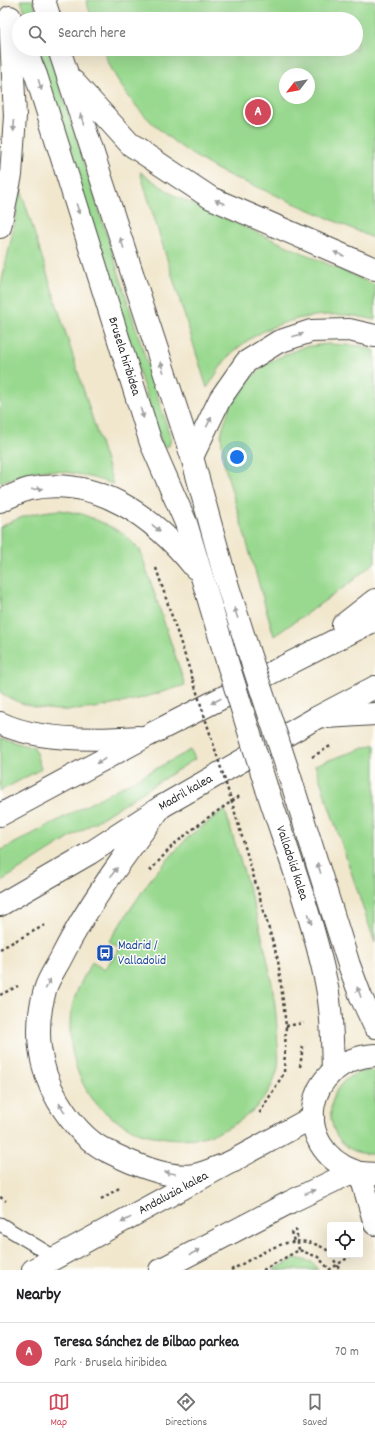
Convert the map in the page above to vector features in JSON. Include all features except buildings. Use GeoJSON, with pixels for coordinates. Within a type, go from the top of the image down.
{"type":"FeatureCollection","features":[{"type":"Feature","properties":{"kind":"main road"},"geometry":{"type":"LineString","coordinates":[[44,0],[48,12]]}},
{"type":"Feature","properties":{"kind":"main road"},"geometry":{"type":"LineString","coordinates":[[7,9],[12,21]]}},
{"type":"Feature","properties":{"kind":"main road"},"geometry":{"type":"LineString","coordinates":[[0,227],[11,175],[15,116],[7,9]]}},
{"type":"Feature","properties":{"kind":"main road","name":"Brusela hiribidea"},"geometry":{"type":"LineString","coordinates":[[27,56],[36,75],[151,443],[186,523],[227,661]]}},
{"type":"Feature","properties":{"kind":"main road"},"geometry":{"type":"LineString","coordinates":[[61,56],[192,457]]}},
{"type":"Feature","properties":{"kind":"main road"},"geometry":{"type":"LineString","coordinates":[[67,74],[131,146],[211,198],[375,269]]}},
{"type":"Feature","properties":{"kind":"main road"},"geometry":{"type":"LineString","coordinates":[[192,457],[220,399],[246,362],[278,342],[311,331],[348,330],[375,336]]}},
{"type":"Feature","properties":{"kind":"main road","name":"Valladolid kalea"},"geometry":{"type":"LineString","coordinates":[[192,457],[225,577],[349,965],[361,997],[375,1027]]}},
{"type":"Feature","properties":{"kind":"main road"},"geometry":{"type":"LineString","coordinates":[[0,501],[28,490],[67,487],[96,492],[128,507],[149,522],[179,548],[200,574]]}},
{"type":"Feature","properties":{"kind":"main road"},"geometry":{"type":"LineString","coordinates":[[301,658],[375,600]]}},
{"type":"Feature","properties":{"kind":"main road"},"geometry":{"type":"LineString","coordinates":[[0,815],[147,736],[375,620]]}},
{"type":"Feature","properties":{"kind":"main road","name":"Valladolid kalea"},"geometry":{"type":"LineString","coordinates":[[227,661],[267,789],[310,918],[326,982],[330,1013],[333,1070]]}},
{"type":"Feature","properties":{"kind":"main road","name":"Madril kalea"},"geometry":{"type":"LineString","coordinates":[[0,905],[90,853],[161,807],[316,718],[375,687]]}},
{"type":"Feature","properties":{"kind":"main road"},"geometry":{"type":"LineString","coordinates":[[316,718],[375,714]]}},
{"type":"Feature","properties":{"kind":"main road"},"geometry":{"type":"LineString","coordinates":[[0,723],[12,728],[64,737],[112,739],[147,736]]}},
{"type":"Feature","properties":{"kind":"main road"},"geometry":{"type":"LineString","coordinates":[[161,807],[98,894],[68,944],[45,990],[38,1030],[39,1052],[52,1091],[72,1123],[96,1145],[123,1159],[151,1170],[173,1174],[194,1175],[234,1161]]}},
{"type":"Feature","properties":{"kind":"main road"},"geometry":{"type":"LineString","coordinates":[[363,1173],[338,1163],[325,1151],[316,1134],[313,1117],[317,1091],[333,1070],[346,1061],[361,1056],[375,1055]]}},
{"type":"Feature","properties":{"kind":"main road","name":"Andaluzia kalea"},"geometry":{"type":"LineString","coordinates":[[33,1270],[313,1117]]}},
{"type":"Feature","properties":{"kind":"main road"},"geometry":{"type":"LineString","coordinates":[[363,1173],[375,1224]]}},
{"type":"Feature","properties":{"kind":"main road"},"geometry":{"type":"LineString","coordinates":[[160,1270],[290,1202],[363,1173]]}},
{"type":"Feature","properties":{"kind":"lane"},"geometry":{"type":"LineString","coordinates":[[0,1224],[56,1258]]}},
{"type":"Feature","properties":{"kind":"path"},"geometry":{"type":"LineString","coordinates":[[154,560],[233,806],[278,960],[286,1026],[284,1073],[258,1117]]}},
{"type":"Feature","properties":{"kind":"path"},"geometry":{"type":"LineString","coordinates":[[195,690],[202,687]]}},
{"type":"Feature","properties":{"kind":"path"},"geometry":{"type":"LineString","coordinates":[[308,758],[334,744]]}},
{"type":"Feature","properties":{"kind":"path"},"geometry":{"type":"LineString","coordinates":[[148,874],[173,845],[206,819],[242,794]]}},
{"type":"Feature","properties":{"kind":"path"},"geometry":{"type":"LineString","coordinates":[[0,949],[51,922],[48,928]]}},
{"type":"Feature","properties":{"kind":"path"},"geometry":{"type":"LineString","coordinates":[[0,995],[18,986],[22,979]]}},
{"type":"Feature","properties":{"kind":"path"},"geometry":{"type":"LineString","coordinates":[[302,1016],[303,1030]]}},
{"type":"Feature","properties":{"kind":"path"},"geometry":{"type":"LineString","coordinates":[[299,1070],[303,1042]]}},
{"type":"Feature","properties":{"kind":"path"},"geometry":{"type":"LineString","coordinates":[[231,1270],[277,1246],[298,1240],[311,1242],[327,1249]]}},
{"type":"Feature","properties":{"kind":"path"},"geometry":{"type":"LineString","coordinates":[[263,1270],[299,1250],[318,1257],[330,1270],[347,1258]]}},
{"type":"Feature","properties":{"kind":"path"},"geometry":{"type":"LineString","coordinates":[[334,1258],[340,1270]]}},
{"type":"Feature","properties":{"kind":"green space"},"geometry":{"type":"Polygon","coordinates":[[[21,0],[33,0],[37,12],[25,12],[21,0]]]}},
{"type":"Feature","properties":{"kind":"green space"},"geometry":{"type":"Polygon","coordinates":[[[86,0],[375,0],[375,239],[226,174],[211,166],[177,144],[161,131],[146,117],[121,86],[106,56],[363,56],[363,12],[90,12],[86,0]]]}},
{"type":"Feature","properties":{"kind":"green space"},"geometry":{"type":"Polygon","coordinates":[[[39,56],[50,56],[171,439],[169,446],[165,447],[162,445],[39,56]]]}},
{"type":"Feature","properties":{"kind":"green space"},"geometry":{"type":"Polygon","coordinates":[[[140,172],[175,196],[375,285],[375,320],[356,316],[318,316],[299,318],[263,331],[247,341],[228,357],[207,388],[140,172]]]}},
{"type":"Feature","properties":{"kind":"green space"},"geometry":{"type":"Polygon","coordinates":[[[20,187],[113,484],[83,475],[61,471],[30,472],[0,482],[0,289],[15,222],[20,187]]]}},
{"type":"Feature","properties":{"kind":"green space"},"geometry":{"type":"Polygon","coordinates":[[[328,344],[362,346],[375,351],[375,562],[346,586],[274,636],[224,464],[221,434],[232,400],[246,382],[269,362],[303,347],[328,344]]]}},
{"type":"Feature","properties":{"kind":"green space"},"geometry":{"type":"Polygon","coordinates":[[[60,510],[82,514],[123,533],[140,550],[185,685],[116,704],[67,710],[43,708],[20,703],[0,692],[0,527],[29,515],[60,510]]]}},
{"type":"Feature","properties":{"kind":"green space"},"geometry":{"type":"Polygon","coordinates":[[[0,737],[34,747],[41,769],[0,791],[0,737]]]}},
{"type":"Feature","properties":{"kind":"green space"},"geometry":{"type":"Polygon","coordinates":[[[375,744],[375,943],[315,765],[375,744]]]}},
{"type":"Feature","properties":{"kind":"green space"},"geometry":{"type":"Polygon","coordinates":[[[191,750],[195,759],[0,882],[0,851],[191,750]]]}},
{"type":"Feature","properties":{"kind":"green space"},"geometry":{"type":"Polygon","coordinates":[[[225,810],[250,891],[270,973],[277,1029],[279,1063],[276,1075],[265,1097],[254,1109],[233,1125],[203,1137],[182,1139],[146,1134],[135,1131],[110,1116],[99,1107],[90,1096],[77,1070],[73,1055],[70,1026],[72,1005],[79,986],[92,962],[104,970],[120,948],[109,941],[152,877],[189,836],[225,810]]]}},
{"type":"Feature","properties":{"kind":"green space"},"geometry":{"type":"Polygon","coordinates":[[[375,1070],[375,1154],[356,1152],[342,1143],[334,1129],[331,1114],[333,1098],[342,1084],[355,1074],[375,1070]]]}},
{"type":"Feature","properties":{"kind":"green space"},"geometry":{"type":"Polygon","coordinates":[[[296,1258],[312,1262],[318,1270],[273,1270],[296,1258]]]}},
{"type":"Feature","properties":{"kind":"place","name":"Teresa Sánchez de Bilbao parkea"},"geometry":{"type":"Point","coordinates":[258,112]}},
{"type":"Feature","properties":{"kind":"place","name":"Madrid / Valladolid"},"geometry":{"type":"Point","coordinates":[105,953]}}]}
